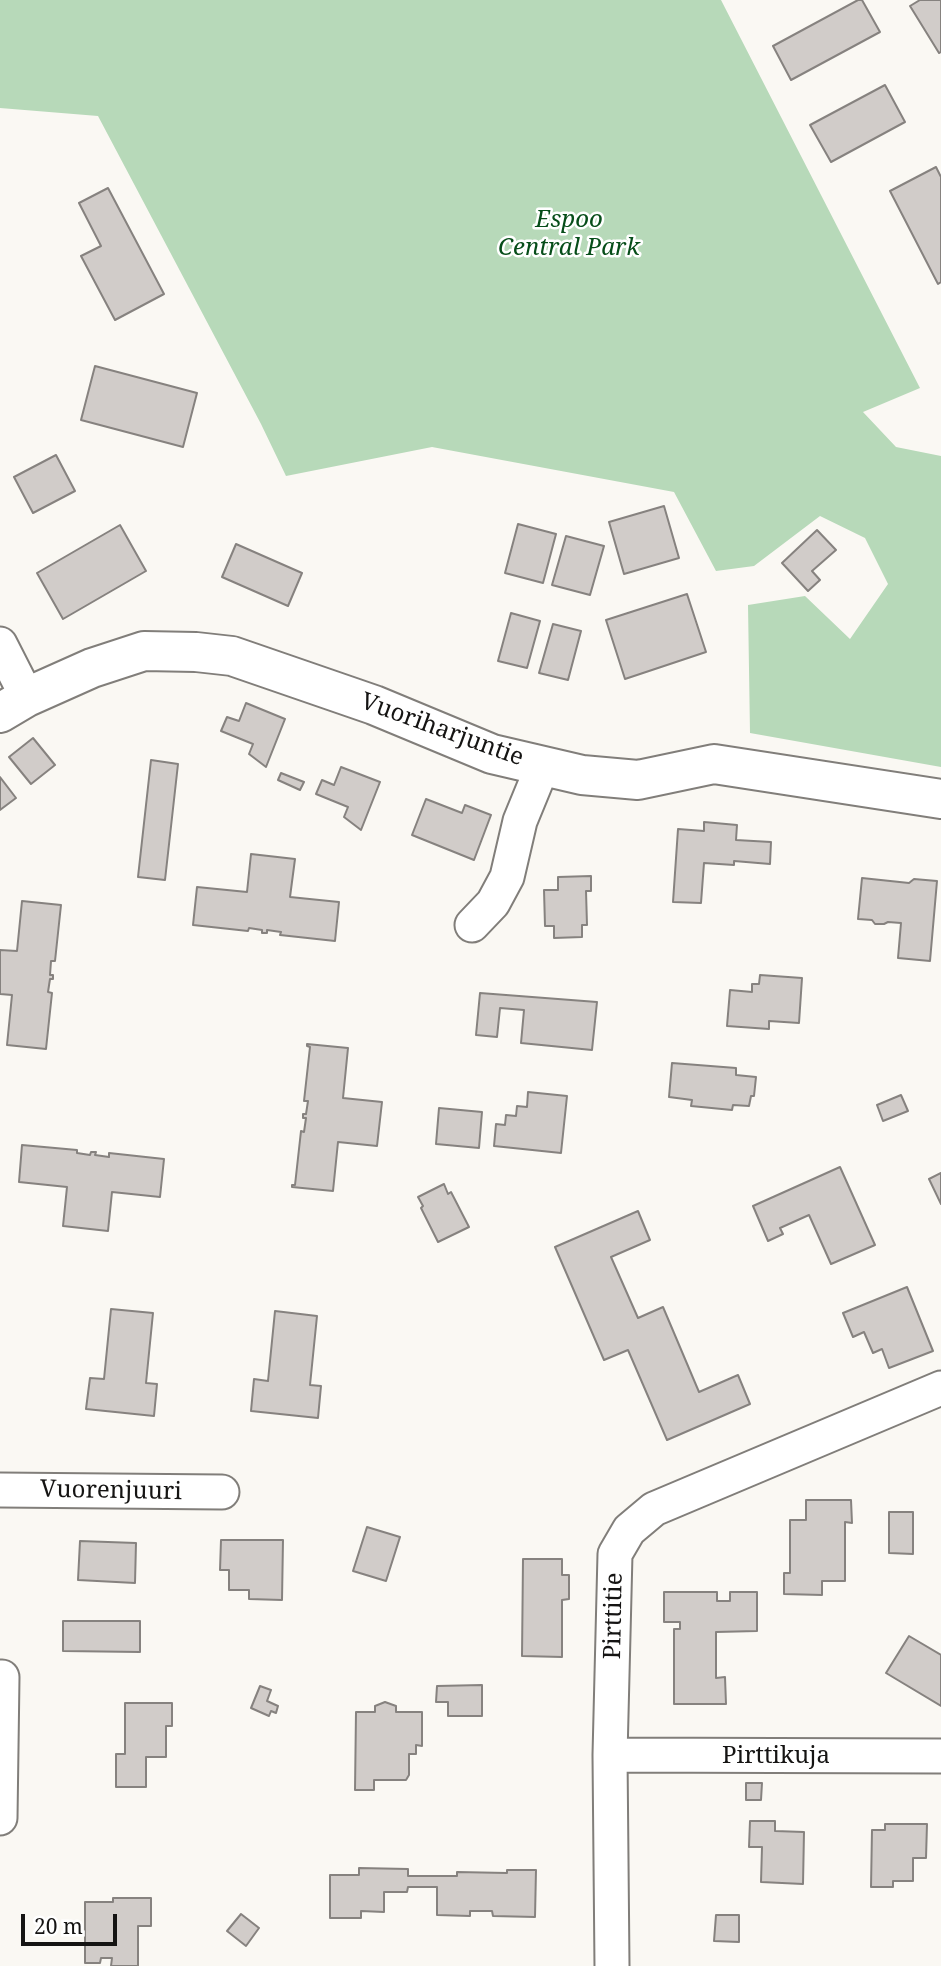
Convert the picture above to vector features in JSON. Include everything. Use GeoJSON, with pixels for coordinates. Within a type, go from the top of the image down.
{"type":"FeatureCollection","features":[{"type":"Feature","properties":{"kind":"street"},"geometry":{"type":"LineString","coordinates":[[0,644],[13,705]]}},
{"type":"Feature","properties":{"kind":"street","name":"Vuoriharjuntie"},"geometry":{"type":"LineString","coordinates":[[13,705],[92,668],[144,651],[196,652],[232,656],[374,705],[492,754],[582,775],[638,780],[714,764],[941,799]]}},
{"type":"Feature","properties":{"kind":"street"},"geometry":{"type":"LineString","coordinates":[[472,925],[492,904],[508,877],[520,821],[543,765]]}},
{"type":"Feature","properties":{"kind":"street","name":"Pirttitie"},"geometry":{"type":"LineString","coordinates":[[611,1966],[610,1755],[615,1554],[629,1530],[654,1509],[941,1388]]}},
{"type":"Feature","properties":{"kind":"street","name":"Vuorenjuuri"},"geometry":{"type":"LineString","coordinates":[[0,1490],[222,1492]]}},
{"type":"Feature","properties":{"kind":"street"},"geometry":{"type":"LineString","coordinates":[[0,1818],[2,1677]]}},
{"type":"Feature","properties":{"kind":"street","name":"Pirttikuja"},"geometry":{"type":"LineString","coordinates":[[610,1755],[941,1756]]}},
{"type":"Feature","properties":{"kind":"green space","name":"Espoo Central Park"},"geometry":{"type":"Polygon","coordinates":[[[0,0],[721,0],[920,388],[863,412],[896,447],[941,456],[941,767],[750,733],[748,605],[805,596],[850,639],[888,584],[865,538],[820,516],[754,566],[716,571],[674,492],[432,447],[286,476],[98,116],[0,108],[0,0]]]}},
{"type":"Feature","properties":{"kind":"building"},"geometry":{"type":"Polygon","coordinates":[[[862,0],[880,32],[791,80],[773,46],[862,0]]]}},
{"type":"Feature","properties":{"kind":"building"},"geometry":{"type":"Polygon","coordinates":[[[920,0],[941,0],[939,53],[910,6],[920,0]]]}},
{"type":"Feature","properties":{"kind":"building"},"geometry":{"type":"Polygon","coordinates":[[[885,85],[905,122],[831,162],[810,125],[885,85]]]}},
{"type":"Feature","properties":{"kind":"building"},"geometry":{"type":"Polygon","coordinates":[[[936,167],[941,177],[941,282],[938,284],[890,191],[936,167]]]}},
{"type":"Feature","properties":{"kind":"building"},"geometry":{"type":"Polygon","coordinates":[[[108,188],[164,294],[115,320],[81,256],[101,246],[79,203],[108,188]]]}},
{"type":"Feature","properties":{"kind":"building"},"geometry":{"type":"Polygon","coordinates":[[[95,366],[197,393],[183,447],[81,420],[95,366]]]}},
{"type":"Feature","properties":{"kind":"building"},"geometry":{"type":"Polygon","coordinates":[[[56,455],[75,491],[33,513],[14,477],[56,455]]]}},
{"type":"Feature","properties":{"kind":"building"},"geometry":{"type":"Polygon","coordinates":[[[664,506],[679,558],[624,574],[609,522],[664,506]]]}},
{"type":"Feature","properties":{"kind":"building"},"geometry":{"type":"Polygon","coordinates":[[[518,524],[556,534],[543,583],[505,573],[518,524]]]}},
{"type":"Feature","properties":{"kind":"building"},"geometry":{"type":"Polygon","coordinates":[[[120,525],[146,571],[63,619],[37,573],[120,525]]]}},
{"type":"Feature","properties":{"kind":"building"},"geometry":{"type":"Polygon","coordinates":[[[817,530],[836,550],[812,571],[820,580],[808,591],[782,563],[817,530]]]}},
{"type":"Feature","properties":{"kind":"building"},"geometry":{"type":"Polygon","coordinates":[[[566,536],[604,546],[590,595],[552,585],[566,536]]]}},
{"type":"Feature","properties":{"kind":"building"},"geometry":{"type":"Polygon","coordinates":[[[236,544],[302,573],[288,606],[222,577],[236,544]]]}},
{"type":"Feature","properties":{"kind":"building"},"geometry":{"type":"Polygon","coordinates":[[[687,594],[706,652],[625,679],[606,620],[687,594]]]}},
{"type":"Feature","properties":{"kind":"building"},"geometry":{"type":"Polygon","coordinates":[[[511,613],[540,621],[527,668],[498,661],[511,613]]]}},
{"type":"Feature","properties":{"kind":"building"},"geometry":{"type":"Polygon","coordinates":[[[553,624],[581,631],[568,680],[539,673],[553,624]]]}},
{"type":"Feature","properties":{"kind":"building"},"geometry":{"type":"Polygon","coordinates":[[[246,703],[285,719],[266,767],[249,754],[253,744],[221,731],[227,717],[239,721],[246,703]]]}},
{"type":"Feature","properties":{"kind":"building"},"geometry":{"type":"Polygon","coordinates":[[[33,738],[55,765],[31,784],[9,757],[33,738]]]}},
{"type":"Feature","properties":{"kind":"building"},"geometry":{"type":"Polygon","coordinates":[[[151,760],[178,764],[165,880],[138,877],[151,760]]]}},
{"type":"Feature","properties":{"kind":"building"},"geometry":{"type":"Polygon","coordinates":[[[341,767],[380,782],[361,830],[344,817],[348,807],[316,794],[322,780],[334,785],[341,767]]]}},
{"type":"Feature","properties":{"kind":"building"},"geometry":{"type":"Polygon","coordinates":[[[281,773],[304,782],[300,790],[278,780],[281,773]]]}},
{"type":"Feature","properties":{"kind":"building"},"geometry":{"type":"Polygon","coordinates":[[[0,777],[16,798],[0,810],[0,777]]]}},
{"type":"Feature","properties":{"kind":"building"},"geometry":{"type":"Polygon","coordinates":[[[426,799],[462,813],[465,805],[491,815],[474,860],[412,835],[426,799]]]}},
{"type":"Feature","properties":{"kind":"building"},"geometry":{"type":"Polygon","coordinates":[[[704,822],[737,825],[736,840],[771,842],[770,864],[734,861],[734,865],[704,863],[701,903],[673,902],[678,829],[704,831],[704,822]]]}},
{"type":"Feature","properties":{"kind":"building"},"geometry":{"type":"Polygon","coordinates":[[[251,854],[295,859],[290,897],[339,902],[335,941],[280,935],[281,932],[267,930],[267,933],[262,933],[262,930],[249,928],[248,931],[193,925],[197,887],[247,892],[251,854]]]}},
{"type":"Feature","properties":{"kind":"building"},"geometry":{"type":"Polygon","coordinates":[[[591,876],[591,891],[586,891],[587,925],[582,925],[582,937],[554,938],[554,926],[545,926],[544,890],[558,890],[558,877],[591,876]]]}},
{"type":"Feature","properties":{"kind":"building"},"geometry":{"type":"Polygon","coordinates":[[[862,878],[909,883],[914,879],[937,881],[930,961],[898,958],[901,923],[875,924],[872,920],[858,919],[862,878]]]}},
{"type":"Feature","properties":{"kind":"building"},"geometry":{"type":"Polygon","coordinates":[[[22,901],[61,905],[55,961],[51,961],[50,975],[53,975],[53,979],[50,979],[48,992],[52,993],[46,1049],[7,1045],[12,995],[0,994],[0,950],[17,951],[22,901]]]}},
{"type":"Feature","properties":{"kind":"building"},"geometry":{"type":"Polygon","coordinates":[[[760,975],[802,978],[799,1023],[769,1021],[769,1029],[727,1026],[730,990],[752,992],[752,984],[759,984],[760,975]]]}},
{"type":"Feature","properties":{"kind":"building"},"geometry":{"type":"Polygon","coordinates":[[[480,993],[597,1002],[592,1050],[521,1043],[524,1010],[500,1008],[497,1037],[476,1035],[480,993]]]}},
{"type":"Feature","properties":{"kind":"building"},"geometry":{"type":"Polygon","coordinates":[[[307,1044],[348,1048],[343,1098],[382,1102],[377,1146],[338,1142],[333,1191],[292,1187],[295,1185],[301,1131],[304,1132],[306,1118],[303,1118],[303,1114],[306,1114],[308,1101],[304,1101],[310,1047],[307,1044]]]}},
{"type":"Feature","properties":{"kind":"building"},"geometry":{"type":"Polygon","coordinates":[[[672,1063],[736,1068],[736,1075],[756,1077],[754,1096],[751,1096],[749,1106],[733,1105],[732,1110],[691,1106],[692,1100],[669,1097],[672,1063]]]}},
{"type":"Feature","properties":{"kind":"building"},"geometry":{"type":"Polygon","coordinates":[[[528,1092],[567,1096],[561,1153],[494,1146],[496,1124],[505,1125],[506,1115],[516,1116],[517,1106],[527,1107],[528,1092]]]}},
{"type":"Feature","properties":{"kind":"building"},"geometry":{"type":"Polygon","coordinates":[[[901,1095],[908,1111],[883,1121],[877,1105],[901,1095]]]}},
{"type":"Feature","properties":{"kind":"building"},"geometry":{"type":"Polygon","coordinates":[[[439,1108],[482,1112],[479,1148],[436,1144],[439,1108]]]}},
{"type":"Feature","properties":{"kind":"building"},"geometry":{"type":"Polygon","coordinates":[[[22,1145],[77,1150],[77,1153],[90,1155],[91,1152],[96,1152],[95,1155],[109,1157],[109,1153],[164,1159],[160,1197],[112,1192],[108,1231],[63,1226],[67,1187],[19,1182],[22,1145]]]}},
{"type":"Feature","properties":{"kind":"building"},"geometry":{"type":"Polygon","coordinates":[[[840,1167],[875,1245],[831,1264],[809,1215],[780,1228],[783,1234],[768,1241],[753,1206],[840,1167]]]}},
{"type":"Feature","properties":{"kind":"building"},"geometry":{"type":"Polygon","coordinates":[[[941,1173],[941,1204],[929,1179],[941,1173]]]}},
{"type":"Feature","properties":{"kind":"building"},"geometry":{"type":"Polygon","coordinates":[[[444,1184],[469,1227],[438,1242],[418,1197],[444,1184]]]}},
{"type":"Feature","properties":{"kind":"building"},"geometry":{"type":"Polygon","coordinates":[[[638,1211],[650,1240],[611,1257],[638,1318],[663,1307],[699,1392],[738,1375],[750,1404],[667,1440],[628,1350],[604,1360],[555,1247],[638,1211]]]}},
{"type":"Feature","properties":{"kind":"building"},"geometry":{"type":"Polygon","coordinates":[[[907,1287],[933,1351],[889,1368],[882,1349],[873,1353],[864,1332],[853,1337],[843,1313],[907,1287]]]}},
{"type":"Feature","properties":{"kind":"building"},"geometry":{"type":"Polygon","coordinates":[[[111,1309],[153,1313],[146,1383],[157,1384],[154,1416],[86,1409],[90,1378],[104,1379],[111,1309]]]}},
{"type":"Feature","properties":{"kind":"building"},"geometry":{"type":"Polygon","coordinates":[[[275,1311],[317,1316],[310,1385],[321,1386],[318,1418],[251,1411],[254,1379],[268,1381],[275,1311]]]}},
{"type":"Feature","properties":{"kind":"building"},"geometry":{"type":"Polygon","coordinates":[[[806,1500],[851,1500],[852,1523],[845,1522],[845,1581],[822,1581],[822,1595],[784,1594],[784,1573],[790,1573],[790,1520],[806,1520],[806,1500]]]}},
{"type":"Feature","properties":{"kind":"building"},"geometry":{"type":"Polygon","coordinates":[[[889,1512],[913,1512],[913,1554],[889,1553],[889,1512]]]}},
{"type":"Feature","properties":{"kind":"building"},"geometry":{"type":"Polygon","coordinates":[[[367,1527],[400,1537],[386,1581],[353,1571],[367,1527]]]}},
{"type":"Feature","properties":{"kind":"building"},"geometry":{"type":"Polygon","coordinates":[[[221,1540],[283,1540],[282,1600],[249,1599],[249,1590],[229,1590],[229,1570],[220,1570],[221,1540]]]}},
{"type":"Feature","properties":{"kind":"building"},"geometry":{"type":"Polygon","coordinates":[[[80,1541],[136,1543],[135,1583],[78,1580],[80,1541]]]}},
{"type":"Feature","properties":{"kind":"building"},"geometry":{"type":"Polygon","coordinates":[[[523,1559],[562,1559],[562,1575],[569,1575],[569,1599],[562,1600],[562,1657],[522,1656],[523,1559]]]}},
{"type":"Feature","properties":{"kind":"building"},"geometry":{"type":"Polygon","coordinates":[[[664,1592],[717,1592],[717,1601],[730,1601],[730,1592],[757,1592],[757,1631],[716,1632],[716,1678],[725,1677],[726,1704],[674,1704],[674,1629],[680,1629],[680,1622],[664,1622],[664,1592]]]}},
{"type":"Feature","properties":{"kind":"building"},"geometry":{"type":"Polygon","coordinates":[[[63,1621],[140,1621],[140,1652],[63,1651],[63,1621]]]}},
{"type":"Feature","properties":{"kind":"building"},"geometry":{"type":"Polygon","coordinates":[[[909,1636],[941,1655],[941,1706],[886,1673],[909,1636]]]}},
{"type":"Feature","properties":{"kind":"building"},"geometry":{"type":"Polygon","coordinates":[[[482,1685],[482,1716],[448,1716],[448,1702],[436,1702],[437,1686],[482,1685]]]}},
{"type":"Feature","properties":{"kind":"building"},"geometry":{"type":"Polygon","coordinates":[[[260,1686],[271,1690],[267,1701],[278,1706],[276,1713],[271,1711],[269,1716],[251,1708],[260,1686]]]}},
{"type":"Feature","properties":{"kind":"building"},"geometry":{"type":"Polygon","coordinates":[[[385,1702],[396,1706],[396,1712],[422,1712],[422,1746],[416,1745],[416,1754],[409,1754],[409,1775],[406,1780],[374,1780],[374,1790],[355,1790],[356,1712],[375,1712],[375,1706],[385,1702]]]}},
{"type":"Feature","properties":{"kind":"building"},"geometry":{"type":"Polygon","coordinates":[[[125,1703],[172,1703],[172,1726],[166,1726],[166,1757],[146,1757],[146,1787],[116,1787],[116,1754],[125,1754],[125,1703]]]}},
{"type":"Feature","properties":{"kind":"building"},"geometry":{"type":"Polygon","coordinates":[[[746,1783],[762,1783],[761,1800],[746,1800],[746,1783]]]}},
{"type":"Feature","properties":{"kind":"building"},"geometry":{"type":"Polygon","coordinates":[[[750,1821],[775,1821],[775,1831],[804,1832],[803,1884],[761,1882],[762,1847],[749,1847],[750,1821]]]}},
{"type":"Feature","properties":{"kind":"building"},"geometry":{"type":"Polygon","coordinates":[[[885,1824],[927,1824],[926,1858],[913,1858],[913,1881],[893,1881],[893,1887],[871,1887],[872,1830],[885,1830],[885,1824]]]}},
{"type":"Feature","properties":{"kind":"building"},"geometry":{"type":"Polygon","coordinates":[[[359,1868],[408,1869],[408,1876],[457,1876],[457,1872],[507,1873],[507,1870],[536,1870],[535,1917],[493,1916],[492,1911],[470,1911],[470,1916],[437,1915],[437,1887],[408,1887],[407,1892],[384,1892],[384,1912],[361,1911],[361,1918],[330,1918],[330,1875],[359,1875],[359,1868]]]}},
{"type":"Feature","properties":{"kind":"building"},"geometry":{"type":"Polygon","coordinates":[[[113,1898],[151,1898],[151,1926],[138,1926],[138,1966],[111,1966],[112,1958],[101,1958],[100,1963],[85,1963],[85,1902],[113,1902],[113,1898]]]}},
{"type":"Feature","properties":{"kind":"building"},"geometry":{"type":"Polygon","coordinates":[[[241,1914],[259,1928],[246,1946],[227,1931],[241,1914]]]}},
{"type":"Feature","properties":{"kind":"building"},"geometry":{"type":"Polygon","coordinates":[[[716,1915],[739,1915],[739,1942],[714,1941],[716,1915]]]}}]}
